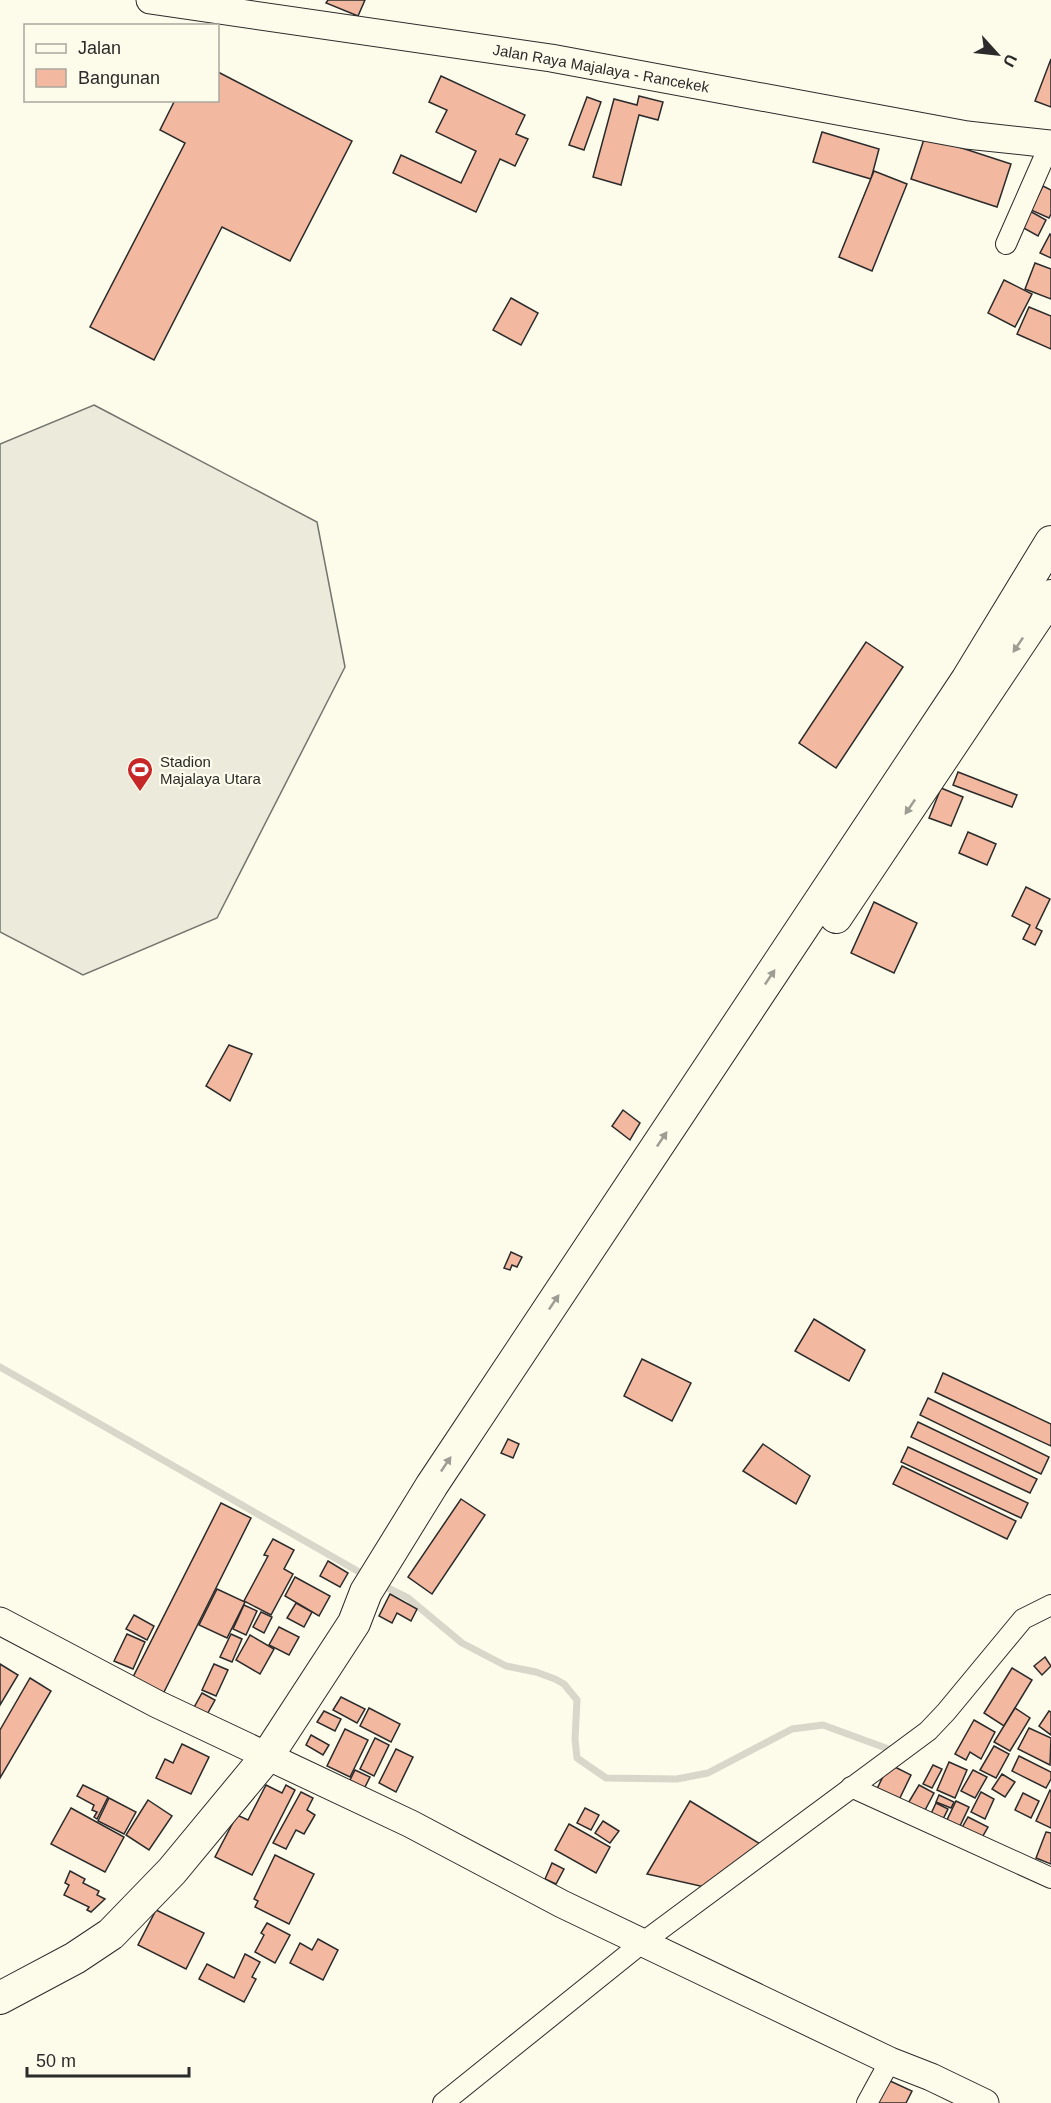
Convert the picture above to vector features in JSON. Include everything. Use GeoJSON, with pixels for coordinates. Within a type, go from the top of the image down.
{"type":"FeatureCollection","features":[{"type":"Feature","properties":{"kind":"main road"},"geometry":{"type":"LineString","coordinates":[[0,1998],[75,1958],[111,1935],[172,1871],[268,1755],[354,1623],[366,1592],[432,1485],[968,680],[1051,542]]}},
{"type":"Feature","properties":{"kind":"main road"},"geometry":{"type":"LineString","coordinates":[[354,1623],[371,1609],[389,1585],[1051,596]]}},
{"type":"Feature","properties":{"kind":"street","name":"Jalan Raya Majalaya - Rancekek"},"geometry":{"type":"LineString","coordinates":[[150,0],[551,58],[967,135],[1051,144]]}},
{"type":"Feature","properties":{"kind":"street"},"geometry":{"type":"LineString","coordinates":[[1006,244],[1051,144]]}},
{"type":"Feature","properties":{"kind":"street"},"geometry":{"type":"LineString","coordinates":[[443,2103],[642,1943],[928,1731],[1023,1619],[1051,1605]]}},
{"type":"Feature","properties":{"kind":"street"},"geometry":{"type":"LineString","coordinates":[[0,1621],[158,1704],[411,1824],[562,1904],[890,2061],[931,2077],[984,2103]]}},
{"type":"Feature","properties":{"kind":"street"},"geometry":{"type":"LineString","coordinates":[[851,1787],[1051,1878]]}},
{"type":"Feature","properties":{"kind":"street"},"geometry":{"type":"LineString","coordinates":[[867,2103],[890,2061]]}},
{"type":"Feature","properties":{"kind":"shaded area","name":"Stadion Majalaya Utara"},"geometry":{"type":"Polygon","coordinates":[[[94,405],[317,522],[345,667],[217,918],[83,975],[0,932],[0,444],[94,405]]]}},
{"type":"Feature","properties":{"kind":"building"},"geometry":{"type":"Polygon","coordinates":[[[328,0],[365,0],[358,16],[326,3],[328,0]]]}},
{"type":"Feature","properties":{"kind":"building"},"geometry":{"type":"Polygon","coordinates":[[[1051,59],[1051,107],[1035,101],[1051,59]]]}},
{"type":"Feature","properties":{"kind":"building"},"geometry":{"type":"Polygon","coordinates":[[[219,73],[352,141],[290,261],[222,227],[154,360],[90,327],[185,143],[160,130],[174,102],[219,102],[219,73]]]}},
{"type":"Feature","properties":{"kind":"building"},"geometry":{"type":"Polygon","coordinates":[[[441,76],[525,115],[516,134],[528,139],[515,166],[500,159],[476,212],[393,173],[401,155],[461,183],[476,151],[436,132],[447,110],[429,102],[441,76]]]}},
{"type":"Feature","properties":{"kind":"building"},"geometry":{"type":"Polygon","coordinates":[[[639,96],[663,102],[658,120],[639,115],[621,185],[593,177],[614,99],[637,105],[639,96]]]}},
{"type":"Feature","properties":{"kind":"building"},"geometry":{"type":"Polygon","coordinates":[[[587,97],[601,102],[584,150],[569,145],[587,97]]]}},
{"type":"Feature","properties":{"kind":"building"},"geometry":{"type":"Polygon","coordinates":[[[822,132],[879,149],[871,179],[813,162],[822,132]]]}},
{"type":"Feature","properties":{"kind":"building"},"geometry":{"type":"Polygon","coordinates":[[[925,136],[1011,164],[997,207],[911,179],[925,136]]]}},
{"type":"Feature","properties":{"kind":"building"},"geometry":{"type":"Polygon","coordinates":[[[874,171],[907,184],[872,271],[839,257],[874,171]]]}},
{"type":"Feature","properties":{"kind":"building"},"geometry":{"type":"Polygon","coordinates":[[[1043,186],[1051,190],[1049,218],[1031,210],[1043,186]]]}},
{"type":"Feature","properties":{"kind":"building"},"geometry":{"type":"Polygon","coordinates":[[[1028,210],[1046,220],[1038,236],[1020,226],[1028,210]]]}},
{"type":"Feature","properties":{"kind":"building"},"geometry":{"type":"Polygon","coordinates":[[[1051,235],[1051,258],[1040,253],[1051,235]]]}},
{"type":"Feature","properties":{"kind":"building"},"geometry":{"type":"Polygon","coordinates":[[[1035,263],[1051,269],[1051,299],[1025,289],[1035,263]]]}},
{"type":"Feature","properties":{"kind":"building"},"geometry":{"type":"Polygon","coordinates":[[[1004,280],[1032,294],[1015,327],[988,313],[1004,280]]]}},
{"type":"Feature","properties":{"kind":"building"},"geometry":{"type":"Polygon","coordinates":[[[511,298],[538,313],[521,345],[493,330],[511,298]]]}},
{"type":"Feature","properties":{"kind":"building"},"geometry":{"type":"Polygon","coordinates":[[[1029,307],[1051,316],[1051,349],[1017,334],[1029,307]]]}},
{"type":"Feature","properties":{"kind":"building"},"geometry":{"type":"Polygon","coordinates":[[[866,642],[903,667],[836,768],[799,743],[866,642]]]}},
{"type":"Feature","properties":{"kind":"building"},"geometry":{"type":"Polygon","coordinates":[[[958,772],[1017,795],[1012,807],[953,785],[958,772]]]}},
{"type":"Feature","properties":{"kind":"building"},"geometry":{"type":"Polygon","coordinates":[[[941,788],[963,797],[951,826],[929,818],[941,788]]]}},
{"type":"Feature","properties":{"kind":"building"},"geometry":{"type":"Polygon","coordinates":[[[968,832],[996,844],[987,865],[959,853],[968,832]]]}},
{"type":"Feature","properties":{"kind":"building"},"geometry":{"type":"Polygon","coordinates":[[[1026,887],[1050,899],[1036,928],[1042,931],[1035,945],[1023,939],[1030,925],[1012,916],[1026,887]]]}},
{"type":"Feature","properties":{"kind":"building"},"geometry":{"type":"Polygon","coordinates":[[[874,902],[917,923],[894,973],[851,953],[874,902]]]}},
{"type":"Feature","properties":{"kind":"building"},"geometry":{"type":"Polygon","coordinates":[[[229,1045],[252,1054],[230,1101],[206,1086],[229,1045]]]}},
{"type":"Feature","properties":{"kind":"building"},"geometry":{"type":"Polygon","coordinates":[[[623,1110],[640,1123],[630,1140],[612,1126],[623,1110]]]}},
{"type":"Feature","properties":{"kind":"building"},"geometry":{"type":"Polygon","coordinates":[[[511,1252],[522,1257],[517,1267],[512,1265],[510,1270],[504,1268],[511,1252]]]}},
{"type":"Feature","properties":{"kind":"building"},"geometry":{"type":"Polygon","coordinates":[[[814,1319],[865,1350],[849,1381],[795,1351],[814,1319]]]}},
{"type":"Feature","properties":{"kind":"building"},"geometry":{"type":"Polygon","coordinates":[[[642,1359],[691,1383],[672,1421],[624,1396],[642,1359]]]}},
{"type":"Feature","properties":{"kind":"building"},"geometry":{"type":"Polygon","coordinates":[[[943,1373],[1051,1424],[1051,1446],[935,1392],[943,1373]]]}},
{"type":"Feature","properties":{"kind":"building"},"geometry":{"type":"Polygon","coordinates":[[[928,1398],[1049,1457],[1041,1474],[920,1415],[928,1398]]]}},
{"type":"Feature","properties":{"kind":"building"},"geometry":{"type":"Polygon","coordinates":[[[918,1422],[1037,1479],[1030,1493],[911,1437],[918,1422]]]}},
{"type":"Feature","properties":{"kind":"building"},"geometry":{"type":"Polygon","coordinates":[[[508,1439],[519,1444],[513,1458],[501,1453],[508,1439]]]}},
{"type":"Feature","properties":{"kind":"building"},"geometry":{"type":"Polygon","coordinates":[[[763,1444],[810,1476],[796,1504],[743,1471],[763,1444]]]}},
{"type":"Feature","properties":{"kind":"building"},"geometry":{"type":"Polygon","coordinates":[[[908,1447],[1028,1503],[1021,1518],[901,1462],[908,1447]]]}},
{"type":"Feature","properties":{"kind":"building"},"geometry":{"type":"Polygon","coordinates":[[[902,1466],[1016,1521],[1007,1539],[893,1484],[902,1466]]]}},
{"type":"Feature","properties":{"kind":"building"},"geometry":{"type":"Polygon","coordinates":[[[461,1499],[485,1515],[432,1594],[408,1577],[461,1499]]]}},
{"type":"Feature","properties":{"kind":"building"},"geometry":{"type":"Polygon","coordinates":[[[221,1503],[251,1518],[163,1694],[132,1679],[221,1503]]]}},
{"type":"Feature","properties":{"kind":"building"},"geometry":{"type":"Polygon","coordinates":[[[273,1539],[294,1550],[284,1569],[293,1574],[271,1615],[244,1601],[268,1556],[264,1555],[273,1539]]]}},
{"type":"Feature","properties":{"kind":"building"},"geometry":{"type":"Polygon","coordinates":[[[328,1561],[348,1573],[340,1587],[320,1576],[328,1561]]]}},
{"type":"Feature","properties":{"kind":"building"},"geometry":{"type":"Polygon","coordinates":[[[295,1577],[330,1596],[319,1616],[285,1596],[295,1577]]]}},
{"type":"Feature","properties":{"kind":"building"},"geometry":{"type":"Polygon","coordinates":[[[217,1589],[245,1602],[227,1638],[199,1625],[217,1589]]]}},
{"type":"Feature","properties":{"kind":"building"},"geometry":{"type":"Polygon","coordinates":[[[390,1594],[417,1609],[411,1621],[397,1613],[392,1623],[379,1616],[390,1594]]]}},
{"type":"Feature","properties":{"kind":"building"},"geometry":{"type":"Polygon","coordinates":[[[296,1603],[312,1612],[304,1627],[287,1618],[296,1603]]]}},
{"type":"Feature","properties":{"kind":"building"},"geometry":{"type":"Polygon","coordinates":[[[244,1605],[257,1611],[246,1635],[233,1629],[244,1605]]]}},
{"type":"Feature","properties":{"kind":"building"},"geometry":{"type":"Polygon","coordinates":[[[261,1612],[272,1617],[264,1633],[253,1627],[261,1612]]]}},
{"type":"Feature","properties":{"kind":"building"},"geometry":{"type":"Polygon","coordinates":[[[134,1615],[154,1626],[147,1640],[126,1629],[134,1615]]]}},
{"type":"Feature","properties":{"kind":"building"},"geometry":{"type":"Polygon","coordinates":[[[279,1627],[299,1637],[289,1655],[269,1645],[279,1627]]]}},
{"type":"Feature","properties":{"kind":"building"},"geometry":{"type":"Polygon","coordinates":[[[127,1634],[145,1642],[133,1669],[114,1661],[127,1634]]]}},
{"type":"Feature","properties":{"kind":"building"},"geometry":{"type":"Polygon","coordinates":[[[231,1634],[242,1639],[232,1662],[220,1657],[231,1634]]]}},
{"type":"Feature","properties":{"kind":"building"},"geometry":{"type":"Polygon","coordinates":[[[250,1635],[274,1649],[260,1674],[236,1660],[250,1635]]]}},
{"type":"Feature","properties":{"kind":"building"},"geometry":{"type":"Polygon","coordinates":[[[1045,1657],[1051,1666],[1042,1675],[1034,1666],[1045,1657]]]}},
{"type":"Feature","properties":{"kind":"building"},"geometry":{"type":"Polygon","coordinates":[[[0,1664],[18,1675],[0,1705],[0,1664]]]}},
{"type":"Feature","properties":{"kind":"building"},"geometry":{"type":"Polygon","coordinates":[[[214,1664],[228,1670],[216,1696],[202,1690],[214,1664]]]}},
{"type":"Feature","properties":{"kind":"building"},"geometry":{"type":"Polygon","coordinates":[[[1012,1668],[1032,1680],[1004,1726],[984,1713],[1012,1668]]]}},
{"type":"Feature","properties":{"kind":"building"},"geometry":{"type":"Polygon","coordinates":[[[30,1678],[51,1691],[0,1778],[0,1730],[30,1678]]]}},
{"type":"Feature","properties":{"kind":"building"},"geometry":{"type":"Polygon","coordinates":[[[202,1693],[215,1700],[205,1718],[192,1711],[202,1693]]]}},
{"type":"Feature","properties":{"kind":"building"},"geometry":{"type":"Polygon","coordinates":[[[341,1697],[365,1709],[357,1723],[333,1710],[341,1697]]]}},
{"type":"Feature","properties":{"kind":"building"},"geometry":{"type":"Polygon","coordinates":[[[369,1708],[400,1724],[391,1742],[360,1726],[369,1708]]]}},
{"type":"Feature","properties":{"kind":"building"},"geometry":{"type":"Polygon","coordinates":[[[1015,1708],[1030,1718],[1010,1751],[994,1742],[1015,1708]]]}},
{"type":"Feature","properties":{"kind":"building"},"geometry":{"type":"Polygon","coordinates":[[[324,1711],[341,1719],[335,1731],[317,1722],[324,1711]]]}},
{"type":"Feature","properties":{"kind":"building"},"geometry":{"type":"Polygon","coordinates":[[[1049,1711],[1051,1712],[1051,1735],[1039,1726],[1049,1711]]]}},
{"type":"Feature","properties":{"kind":"building"},"geometry":{"type":"Polygon","coordinates":[[[974,1720],[995,1732],[981,1759],[970,1752],[966,1760],[955,1754],[974,1720]]]}},
{"type":"Feature","properties":{"kind":"building"},"geometry":{"type":"Polygon","coordinates":[[[1029,1728],[1051,1738],[1050,1765],[1018,1749],[1029,1728]]]}},
{"type":"Feature","properties":{"kind":"building"},"geometry":{"type":"Polygon","coordinates":[[[345,1729],[368,1740],[350,1777],[327,1766],[345,1729]]]}},
{"type":"Feature","properties":{"kind":"building"},"geometry":{"type":"Polygon","coordinates":[[[311,1735],[329,1745],[323,1755],[306,1745],[311,1735]]]}},
{"type":"Feature","properties":{"kind":"building"},"geometry":{"type":"Polygon","coordinates":[[[375,1738],[389,1745],[374,1776],[360,1769],[375,1738]]]}},
{"type":"Feature","properties":{"kind":"building"},"geometry":{"type":"Polygon","coordinates":[[[182,1744],[209,1757],[191,1794],[156,1778],[165,1759],[173,1763],[182,1744]]]}},
{"type":"Feature","properties":{"kind":"building"},"geometry":{"type":"Polygon","coordinates":[[[994,1746],[1009,1754],[996,1778],[980,1770],[994,1746]]]}},
{"type":"Feature","properties":{"kind":"building"},"geometry":{"type":"Polygon","coordinates":[[[396,1749],[413,1757],[396,1792],[379,1783],[396,1749]]]}},
{"type":"Feature","properties":{"kind":"building"},"geometry":{"type":"Polygon","coordinates":[[[1019,1756],[1051,1772],[1051,1779],[1046,1788],[1012,1771],[1019,1756]]]}},
{"type":"Feature","properties":{"kind":"building"},"geometry":{"type":"Polygon","coordinates":[[[949,1762],[967,1770],[955,1798],[937,1790],[949,1762]]]}},
{"type":"Feature","properties":{"kind":"building"},"geometry":{"type":"Polygon","coordinates":[[[889,1764],[911,1775],[897,1804],[875,1793],[889,1764]]]}},
{"type":"Feature","properties":{"kind":"building"},"geometry":{"type":"Polygon","coordinates":[[[933,1765],[942,1769],[932,1788],[923,1784],[933,1765]]]}},
{"type":"Feature","properties":{"kind":"building"},"geometry":{"type":"Polygon","coordinates":[[[355,1770],[370,1777],[362,1793],[347,1786],[355,1770]]]}},
{"type":"Feature","properties":{"kind":"building"},"geometry":{"type":"Polygon","coordinates":[[[973,1770],[987,1777],[975,1798],[961,1791],[973,1770]]]}},
{"type":"Feature","properties":{"kind":"building"},"geometry":{"type":"Polygon","coordinates":[[[1002,1774],[1015,1782],[1005,1797],[992,1789],[1002,1774]]]}},
{"type":"Feature","properties":{"kind":"building"},"geometry":{"type":"Polygon","coordinates":[[[83,1785],[108,1797],[97,1819],[94,1817],[97,1812],[92,1810],[94,1805],[77,1796],[83,1785]]]}},
{"type":"Feature","properties":{"kind":"building"},"geometry":{"type":"Polygon","coordinates":[[[266,1785],[282,1793],[286,1785],[295,1790],[252,1875],[215,1857],[237,1815],[248,1820],[266,1785]]]}},
{"type":"Feature","properties":{"kind":"building"},"geometry":{"type":"Polygon","coordinates":[[[919,1785],[934,1793],[923,1814],[907,1805],[919,1785]]]}},
{"type":"Feature","properties":{"kind":"building"},"geometry":{"type":"Polygon","coordinates":[[[1051,1791],[1051,1828],[1036,1821],[1051,1791]]]}},
{"type":"Feature","properties":{"kind":"building"},"geometry":{"type":"Polygon","coordinates":[[[301,1792],[313,1798],[307,1810],[315,1815],[304,1834],[296,1830],[286,1849],[273,1843],[301,1792]]]}},
{"type":"Feature","properties":{"kind":"building"},"geometry":{"type":"Polygon","coordinates":[[[981,1792],[994,1799],[985,1819],[971,1812],[981,1792]]]}},
{"type":"Feature","properties":{"kind":"building"},"geometry":{"type":"Polygon","coordinates":[[[1023,1793],[1039,1801],[1031,1818],[1015,1810],[1023,1793]]]}},
{"type":"Feature","properties":{"kind":"building"},"geometry":{"type":"Polygon","coordinates":[[[939,1795],[954,1802],[951,1808],[936,1802],[939,1795]]]}},
{"type":"Feature","properties":{"kind":"building"},"geometry":{"type":"Polygon","coordinates":[[[109,1798],[136,1812],[124,1834],[98,1821],[109,1798]]]}},
{"type":"Feature","properties":{"kind":"building"},"geometry":{"type":"Polygon","coordinates":[[[148,1800],[172,1816],[149,1850],[126,1835],[148,1800]]]}},
{"type":"Feature","properties":{"kind":"building"},"geometry":{"type":"Polygon","coordinates":[[[690,1801],[762,1845],[709,1888],[647,1874],[690,1801]]]}},
{"type":"Feature","properties":{"kind":"building"},"geometry":{"type":"Polygon","coordinates":[[[956,1801],[969,1807],[958,1830],[945,1824],[956,1801]]]}},
{"type":"Feature","properties":{"kind":"building"},"geometry":{"type":"Polygon","coordinates":[[[936,1803],[948,1809],[940,1825],[928,1820],[936,1803]]]}},
{"type":"Feature","properties":{"kind":"building"},"geometry":{"type":"Polygon","coordinates":[[[71,1808],[124,1837],[105,1872],[51,1844],[71,1808]]]}},
{"type":"Feature","properties":{"kind":"building"},"geometry":{"type":"Polygon","coordinates":[[[585,1808],[599,1815],[591,1830],[577,1823],[585,1808]]]}},
{"type":"Feature","properties":{"kind":"building"},"geometry":{"type":"Polygon","coordinates":[[[968,1817],[988,1827],[980,1841],[960,1831],[968,1817]]]}},
{"type":"Feature","properties":{"kind":"building"},"geometry":{"type":"Polygon","coordinates":[[[603,1821],[619,1831],[610,1843],[595,1833],[603,1821]]]}},
{"type":"Feature","properties":{"kind":"building"},"geometry":{"type":"Polygon","coordinates":[[[569,1824],[610,1847],[596,1873],[555,1850],[569,1824]]]}},
{"type":"Feature","properties":{"kind":"building"},"geometry":{"type":"Polygon","coordinates":[[[1046,1832],[1051,1833],[1051,1864],[1036,1858],[1046,1832]]]}},
{"type":"Feature","properties":{"kind":"building"},"geometry":{"type":"Polygon","coordinates":[[[275,1855],[314,1874],[289,1924],[255,1907],[258,1901],[254,1899],[275,1855]]]}},
{"type":"Feature","properties":{"kind":"building"},"geometry":{"type":"Polygon","coordinates":[[[552,1863],[564,1869],[556,1884],[545,1879],[552,1863]]]}},
{"type":"Feature","properties":{"kind":"building"},"geometry":{"type":"Polygon","coordinates":[[[70,1871],[85,1879],[83,1883],[99,1891],[97,1895],[105,1899],[91,1912],[87,1910],[89,1907],[64,1895],[69,1885],[65,1883],[70,1871]]]}},
{"type":"Feature","properties":{"kind":"building"},"geometry":{"type":"Polygon","coordinates":[[[156,1910],[204,1933],[186,1969],[138,1945],[156,1910]]]}},
{"type":"Feature","properties":{"kind":"building"},"geometry":{"type":"Polygon","coordinates":[[[267,1923],[290,1935],[275,1963],[255,1952],[264,1935],[261,1933],[267,1923]]]}},
{"type":"Feature","properties":{"kind":"building"},"geometry":{"type":"Polygon","coordinates":[[[318,1939],[338,1950],[323,1980],[290,1963],[300,1943],[312,1950],[318,1939]]]}},
{"type":"Feature","properties":{"kind":"building"},"geometry":{"type":"Polygon","coordinates":[[[245,1954],[260,1962],[252,1977],[256,1979],[244,2002],[199,1979],[207,1964],[234,1978],[245,1954]]]}},
{"type":"Feature","properties":{"kind":"building"},"geometry":{"type":"Polygon","coordinates":[[[888,2080],[912,2091],[906,2103],[877,2103],[888,2080]]]}},
{"type":"Feature","properties":{"kind":"waterway"},"geometry":{"type":"LineString","coordinates":[[0,1367],[368,1577]]}},
{"type":"Feature","properties":{"kind":"waterway"},"geometry":{"type":"LineString","coordinates":[[380,1584],[408,1598],[462,1643],[506,1666],[536,1672],[564,1684],[577,1700],[575,1739],[577,1758],[606,1778],[677,1779],[708,1773],[792,1729],[823,1725],[894,1751]]}},
{"type":"Feature","properties":{"kind":"place","name":"Stadion Majalaya Utara"},"geometry":{"type":"Point","coordinates":[140,793]}}]}
